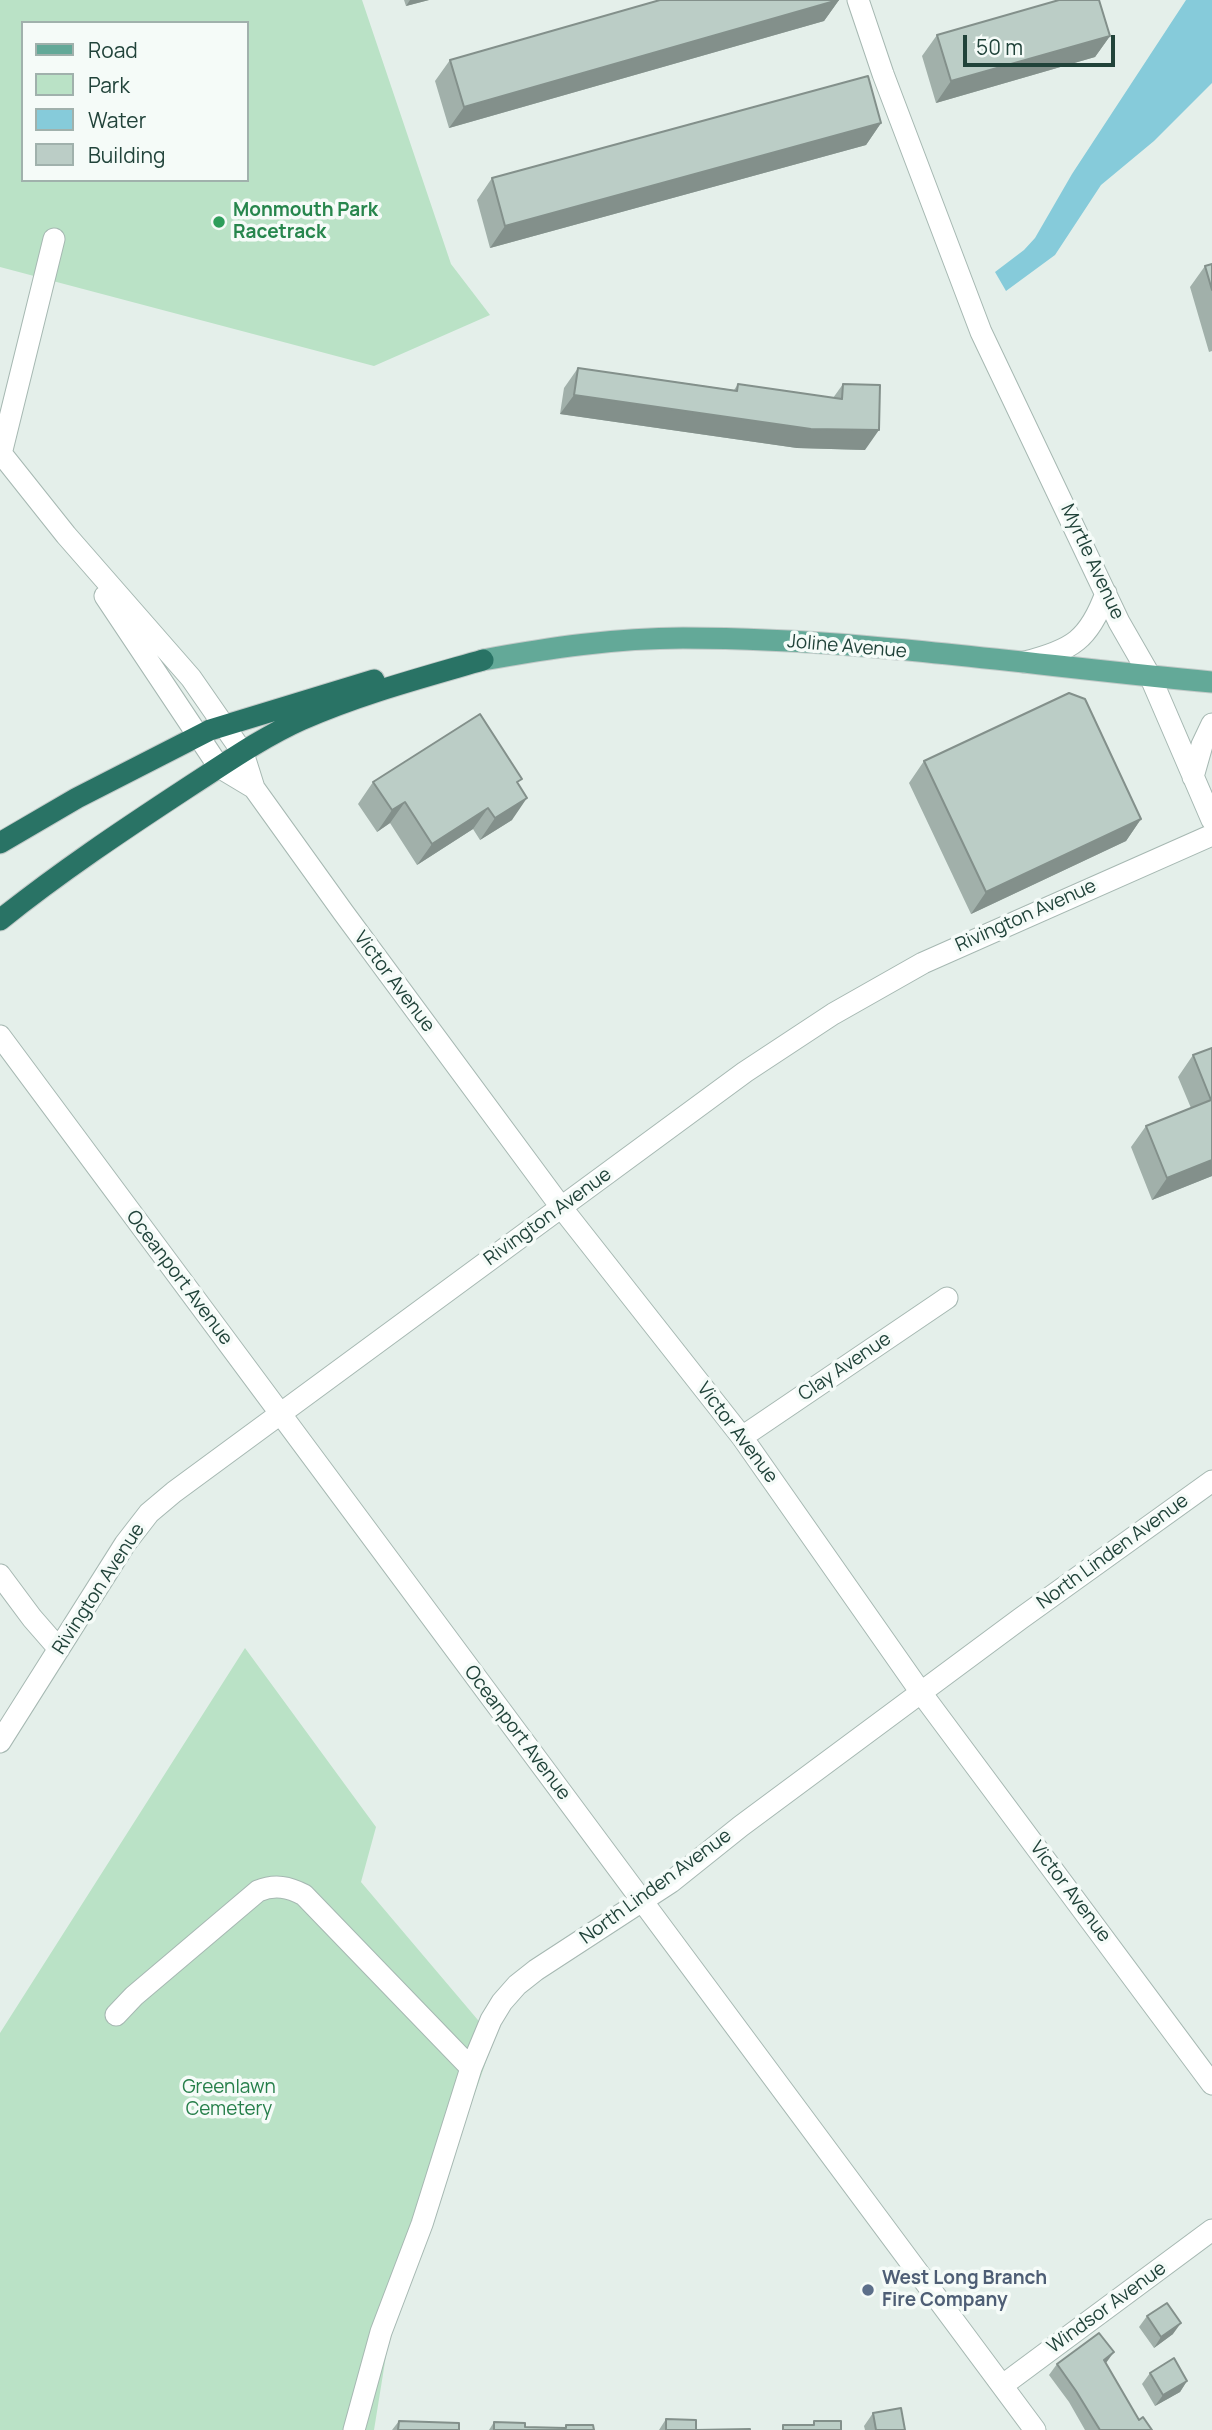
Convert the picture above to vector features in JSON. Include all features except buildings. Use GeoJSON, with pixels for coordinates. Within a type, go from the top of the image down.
{"type":"FeatureCollection","features":[{"type":"Feature","properties":{"kind":"highway"},"geometry":{"type":"LineString","coordinates":[[0,843],[77,798],[198,736],[224,726],[364,681],[483,660]]}},
{"type":"Feature","properties":{"kind":"highway"},"geometry":{"type":"LineString","coordinates":[[0,920],[53,878],[219,767],[299,721],[384,688],[483,660]]}},
{"type":"Feature","properties":{"kind":"main road","name":"Joline Avenue"},"geometry":{"type":"LineString","coordinates":[[483,660],[601,642],[681,638],[754,640],[1023,662],[1212,682]]}},
{"type":"Feature","properties":{"kind":"street","name":"Myrtle Avenue"},"geometry":{"type":"LineString","coordinates":[[858,0],[968,302],[1119,621],[1150,676],[1212,820]]}},
{"type":"Feature","properties":{"kind":"street"},"geometry":{"type":"LineString","coordinates":[[1,453],[54,239]]}},
{"type":"Feature","properties":{"kind":"street","name":"Victor Avenue"},"geometry":{"type":"LineString","coordinates":[[1,453],[66,536],[191,678],[243,753],[254,788],[343,912],[561,1207],[742,1437],[922,1694],[1212,2084]]}},
{"type":"Feature","properties":{"kind":"street","name":"Victor Avenue"},"geometry":{"type":"LineString","coordinates":[[66,536],[219,767],[254,788]]}},
{"type":"Feature","properties":{"kind":"street"},"geometry":{"type":"LineString","coordinates":[[1023,662],[1068,648],[1097,617],[1106,593]]}},
{"type":"Feature","properties":{"kind":"street"},"geometry":{"type":"LineString","coordinates":[[1193,777],[1202,745],[1212,724]]}},
{"type":"Feature","properties":{"kind":"street","name":"Rivington Avenue"},"geometry":{"type":"LineString","coordinates":[[0,1742],[125,1544],[149,1513],[174,1492],[745,1072],[863,996],[945,953],[1212,835]]}},
{"type":"Feature","properties":{"kind":"street","name":"Oceanport Avenue"},"geometry":{"type":"LineString","coordinates":[[0,1036],[1035,2430]]}},
{"type":"Feature","properties":{"kind":"street","name":"Clay Avenue"},"geometry":{"type":"LineString","coordinates":[[742,1437],[947,1298]]}},
{"type":"Feature","properties":{"kind":"street","name":"North Linden Avenue"},"geometry":{"type":"LineString","coordinates":[[354,2430],[381,2332],[422,2224],[471,2068],[491,2020],[502,2002],[536,1970],[671,1881],[741,1826],[1212,1481]]}},
{"type":"Feature","properties":{"kind":"street"},"geometry":{"type":"LineString","coordinates":[[0,1575],[59,1649]]}},
{"type":"Feature","properties":{"kind":"street"},"geometry":{"type":"LineString","coordinates":[[116,2015],[134,1996],[258,1891],[279,1886],[304,1895],[471,2068]]}},
{"type":"Feature","properties":{"kind":"street","name":"Windsor Avenue"},"geometry":{"type":"LineString","coordinates":[[1003,2385],[1212,2230]]}},
{"type":"Feature","properties":{"kind":"green space","name":"Monmouth Park Racetrack"},"geometry":{"type":"Polygon","coordinates":[[[0,0],[362,0],[451,264],[490,315],[374,366],[0,267],[0,0]]]}},
{"type":"Feature","properties":{"kind":"green space","name":"Greenlawn Cemetery"},"geometry":{"type":"Polygon","coordinates":[[[245,1648],[376,1827],[361,1882],[494,2039],[389,2337],[374,2430],[0,2430],[0,2033],[245,1648]]]}},
{"type":"Feature","properties":{"kind":"water"},"geometry":{"type":"Polygon","coordinates":[[[1186,0],[1212,0],[1212,83],[1154,141],[1101,185],[1055,255],[1006,291],[995,272],[1035,238],[1072,174],[1186,0]]]}},
{"type":"Feature","properties":{"kind":"place","name":"Monmouth Park Racetrack"},"geometry":{"type":"Point","coordinates":[219,222]}},
{"type":"Feature","properties":{"kind":"place","name":"West Long Branch Fire Company"},"geometry":{"type":"Point","coordinates":[868,2290]}}]}
